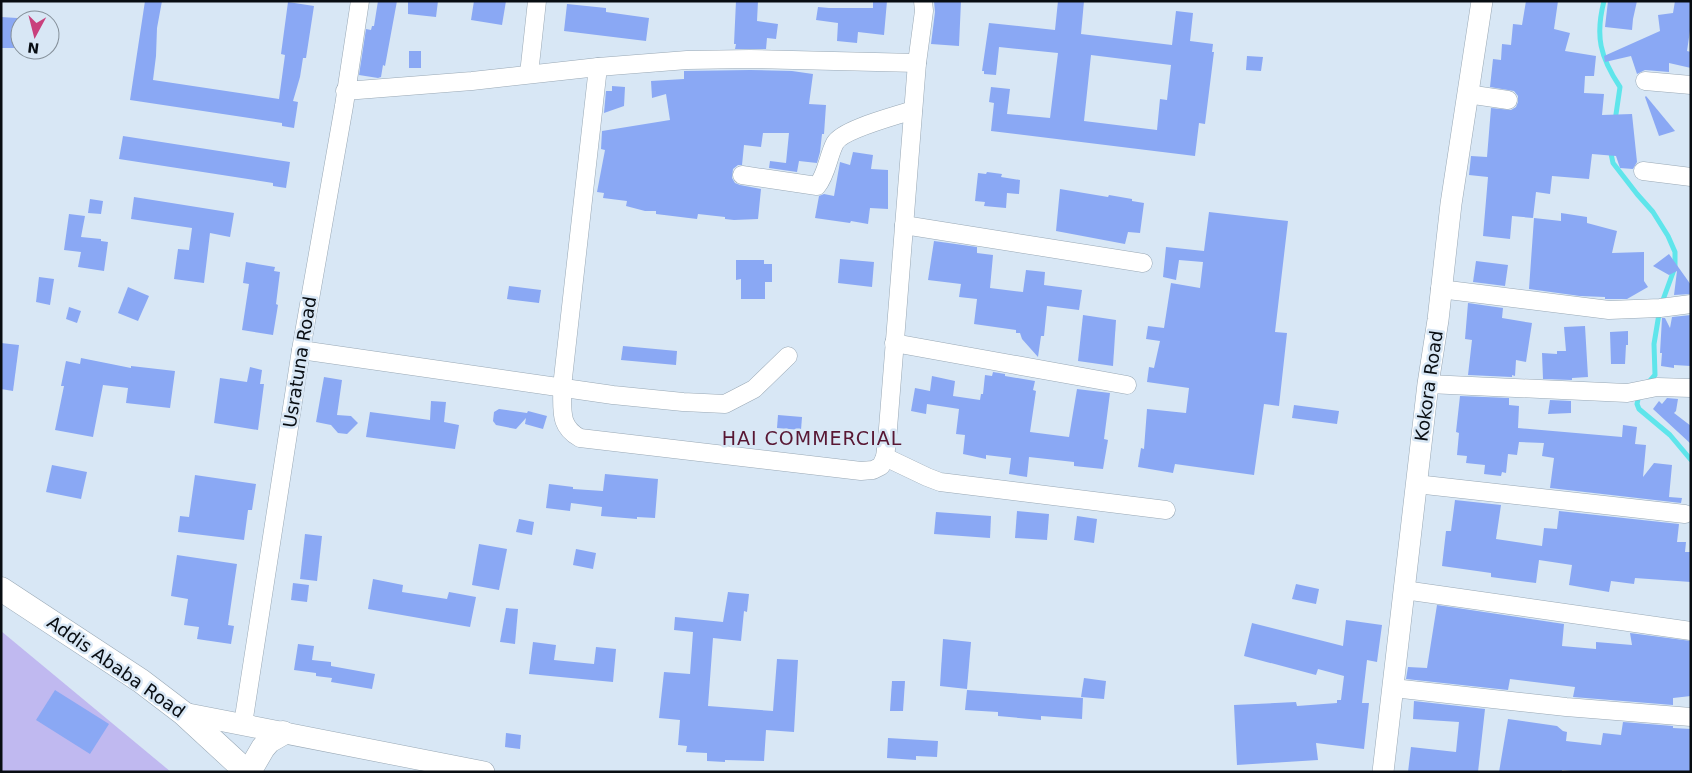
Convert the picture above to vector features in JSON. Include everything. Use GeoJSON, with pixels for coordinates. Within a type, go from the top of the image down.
{"type":"FeatureCollection","features":[{"type":"Feature","properties":{"kind":"main road","name":"Addis Ababa Road"},"geometry":{"type":"LineString","coordinates":[[1,589],[141,681],[183,713],[248,772]]}},
{"type":"Feature","properties":{"kind":"main road"},"geometry":{"type":"LineString","coordinates":[[248,772],[269,741],[283,733]]}},
{"type":"Feature","properties":{"kind":"street","name":"Usratuna Road"},"geometry":{"type":"LineString","coordinates":[[243,724],[301,350],[360,1]]}},
{"type":"Feature","properties":{"kind":"street"},"geometry":{"type":"LineString","coordinates":[[529,74],[537,1]]}},
{"type":"Feature","properties":{"kind":"street"},"geometry":{"type":"LineString","coordinates":[[598,67],[562,387],[563,416],[566,427],[572,434],[580,438],[861,471],[873,470],[881,466],[885,457],[917,63],[924,11],[923,1]]}},
{"type":"Feature","properties":{"kind":"street","name":"Kokora Road"},"geometry":{"type":"LineString","coordinates":[[1383,772],[1428,384],[1438,320],[1440,289],[1482,1]]}},
{"type":"Feature","properties":{"kind":"street"},"geometry":{"type":"LineString","coordinates":[[345,91],[687,60],[750,59],[917,63]]}},
{"type":"Feature","properties":{"kind":"street"},"geometry":{"type":"LineString","coordinates":[[1645,81],[1691,86]]}},
{"type":"Feature","properties":{"kind":"street"},"geometry":{"type":"LineString","coordinates":[[1468,94],[1508,100]]}},
{"type":"Feature","properties":{"kind":"street"},"geometry":{"type":"LineString","coordinates":[[742,175],[817,186],[836,142],[841,136],[913,110]]}},
{"type":"Feature","properties":{"kind":"street"},"geometry":{"type":"LineString","coordinates":[[1643,171],[1691,177]]}},
{"type":"Feature","properties":{"kind":"street"},"geometry":{"type":"LineString","coordinates":[[904,225],[1143,263]]}},
{"type":"Feature","properties":{"kind":"street"},"geometry":{"type":"LineString","coordinates":[[1440,289],[1609,310],[1660,308],[1691,304]]}},
{"type":"Feature","properties":{"kind":"street"},"geometry":{"type":"LineString","coordinates":[[894,343],[1127,385]]}},
{"type":"Feature","properties":{"kind":"street"},"geometry":{"type":"LineString","coordinates":[[301,350],[562,387],[683,402],[725,404],[754,389],[788,356]]}},
{"type":"Feature","properties":{"kind":"street"},"geometry":{"type":"LineString","coordinates":[[1428,384],[1626,393],[1657,387],[1691,388]]}},
{"type":"Feature","properties":{"kind":"street"},"geometry":{"type":"LineString","coordinates":[[885,457],[927,478],[940,482],[1166,510]]}},
{"type":"Feature","properties":{"kind":"street"},"geometry":{"type":"LineString","coordinates":[[1416,484],[1686,514]]}},
{"type":"Feature","properties":{"kind":"street"},"geometry":{"type":"LineString","coordinates":[[1404,590],[1691,630]]}},
{"type":"Feature","properties":{"kind":"street"},"geometry":{"type":"LineString","coordinates":[[1393,688],[1566,707],[1691,717]]}},
{"type":"Feature","properties":{"kind":"street"},"geometry":{"type":"LineString","coordinates":[[183,713],[484,772]]}},
{"type":"Feature","properties":{"kind":"shaded area"},"geometry":{"type":"Polygon","coordinates":[[[1,631],[171,772],[1,772],[1,631]]]}},
{"type":"Feature","properties":{"kind":"building"},"geometry":{"type":"Polygon","coordinates":[[[145,1],[162,1],[157,28],[153,80],[279,99],[285,55],[281,54],[288,2],[314,6],[306,58],[303,58],[293,101],[298,102],[294,128],[282,126],[282,123],[130,100],[145,1]]]}},
{"type":"Feature","properties":{"kind":"building"},"geometry":{"type":"Polygon","coordinates":[[[378,1],[397,1],[385,66],[383,65],[381,77],[378,78],[359,75],[366,29],[371,30],[372,26],[374,26],[378,1]]]}},
{"type":"Feature","properties":{"kind":"building"},"geometry":{"type":"Polygon","coordinates":[[[408,1],[438,1],[436,17],[408,14],[408,1]]]}},
{"type":"Feature","properties":{"kind":"building"},"geometry":{"type":"Polygon","coordinates":[[[474,1],[506,1],[502,25],[471,20],[474,1]]]}},
{"type":"Feature","properties":{"kind":"building"},"geometry":{"type":"Polygon","coordinates":[[[736,1],[758,1],[757,21],[778,24],[776,39],[767,38],[766,49],[735,49],[736,1]]]}},
{"type":"Feature","properties":{"kind":"building"},"geometry":{"type":"Polygon","coordinates":[[[873,1],[887,1],[884,35],[858,32],[857,43],[837,41],[838,23],[816,20],[818,7],[873,8],[873,1]]]}},
{"type":"Feature","properties":{"kind":"building"},"geometry":{"type":"Polygon","coordinates":[[[934,1],[961,1],[959,46],[931,44],[935,12],[934,1]]]}},
{"type":"Feature","properties":{"kind":"building"},"geometry":{"type":"Polygon","coordinates":[[[1058,1],[1084,1],[1081,34],[1172,45],[1176,11],[1193,13],[1190,41],[1213,44],[1212,52],[1214,52],[1205,124],[1199,123],[1195,156],[991,131],[994,103],[989,102],[991,87],[1010,89],[1007,114],[1050,118],[1058,53],[999,47],[996,75],[984,74],[984,71],[982,71],[989,23],[1055,30],[1058,1]],[[1091,55],[1084,121],[1157,130],[1160,99],[1167,100],[1171,65],[1091,55]]]}},
{"type":"Feature","properties":{"kind":"building"},"geometry":{"type":"Polygon","coordinates":[[[1526,1],[1558,1],[1554,29],[1570,33],[1565,51],[1596,56],[1594,76],[1585,76],[1584,93],[1604,94],[1602,115],[1632,114],[1637,162],[1633,169],[1620,168],[1616,156],[1592,154],[1589,179],[1552,176],[1550,194],[1536,192],[1533,218],[1512,216],[1510,239],[1483,236],[1488,177],[1469,175],[1471,156],[1487,157],[1491,108],[1511,110],[1516,107],[1518,102],[1518,96],[1514,91],[1490,87],[1493,59],[1501,60],[1502,44],[1511,45],[1513,24],[1522,25],[1526,1]]]}},
{"type":"Feature","properties":{"kind":"building"},"geometry":{"type":"Polygon","coordinates":[[[1608,1],[1637,1],[1632,30],[1605,27],[1608,1]]]}},
{"type":"Feature","properties":{"kind":"building"},"geometry":{"type":"Polygon","coordinates":[[[1675,1],[1691,1],[1691,24],[1687,51],[1691,52],[1691,68],[1669,63],[1669,72],[1645,70],[1637,74],[1631,56],[1605,62],[1604,56],[1660,31],[1658,15],[1673,13],[1675,1]]]}},
{"type":"Feature","properties":{"kind":"building"},"geometry":{"type":"Polygon","coordinates":[[[567,4],[606,8],[606,12],[649,18],[646,41],[564,31],[567,4]]]}},
{"type":"Feature","properties":{"kind":"building"},"geometry":{"type":"Polygon","coordinates":[[[1,17],[10,18],[10,48],[1,48],[1,17]]]}},
{"type":"Feature","properties":{"kind":"building"},"geometry":{"type":"Polygon","coordinates":[[[409,51],[421,51],[421,68],[409,68],[409,51]]]}},
{"type":"Feature","properties":{"kind":"building"},"geometry":{"type":"Polygon","coordinates":[[[1247,56],[1263,57],[1261,71],[1246,70],[1247,56]]]}},
{"type":"Feature","properties":{"kind":"building"},"geometry":{"type":"Polygon","coordinates":[[[684,71],[792,71],[813,74],[809,104],[826,105],[824,134],[822,134],[817,163],[799,161],[797,172],[769,168],[770,161],[786,163],[789,133],[763,133],[761,147],[744,145],[742,165],[738,165],[733,169],[732,178],[735,183],[740,185],[761,189],[758,219],[734,220],[698,214],[697,219],[656,214],[656,211],[645,211],[626,206],[627,201],[603,198],[604,193],[597,192],[605,150],[601,149],[602,131],[670,120],[666,94],[652,98],[651,81],[684,79],[684,71]]]}},
{"type":"Feature","properties":{"kind":"building"},"geometry":{"type":"Polygon","coordinates":[[[612,86],[625,87],[624,106],[604,113],[606,91],[612,91],[612,86]]]}},
{"type":"Feature","properties":{"kind":"building"},"geometry":{"type":"Polygon","coordinates":[[[1646,96],[1675,131],[1659,136],[1646,96]]]}},
{"type":"Feature","properties":{"kind":"building"},"geometry":{"type":"Polygon","coordinates":[[[123,136],[290,162],[286,188],[273,186],[273,183],[119,159],[123,136]]]}},
{"type":"Feature","properties":{"kind":"building"},"geometry":{"type":"Polygon","coordinates":[[[853,152],[873,155],[871,169],[888,170],[888,209],[870,208],[868,224],[815,218],[819,196],[824,194],[834,196],[840,162],[850,165],[853,152]]]}},
{"type":"Feature","properties":{"kind":"building"},"geometry":{"type":"Polygon","coordinates":[[[987,172],[1002,174],[1001,177],[1020,180],[1019,194],[1007,193],[1006,208],[984,206],[985,202],[975,201],[978,173],[986,174],[987,172]]]}},
{"type":"Feature","properties":{"kind":"building"},"geometry":{"type":"Polygon","coordinates":[[[1060,189],[1108,197],[1109,195],[1144,203],[1140,233],[1128,232],[1125,244],[1056,231],[1060,189]]]}},
{"type":"Feature","properties":{"kind":"building"},"geometry":{"type":"Polygon","coordinates":[[[134,197],[234,213],[230,237],[210,233],[204,283],[174,279],[178,249],[189,250],[192,228],[131,219],[134,197]]]}},
{"type":"Feature","properties":{"kind":"building"},"geometry":{"type":"Polygon","coordinates":[[[90,199],[103,201],[101,214],[88,213],[90,199]]]}},
{"type":"Feature","properties":{"kind":"building"},"geometry":{"type":"Polygon","coordinates":[[[1209,212],[1288,221],[1275,332],[1287,333],[1279,406],[1264,404],[1254,475],[1175,464],[1173,473],[1138,467],[1141,448],[1144,449],[1147,409],[1186,413],[1189,388],[1147,382],[1149,367],[1154,368],[1160,341],[1146,339],[1148,326],[1164,328],[1171,283],[1200,288],[1203,262],[1179,260],[1176,280],[1163,277],[1166,247],[1204,251],[1209,212]]]}},
{"type":"Feature","properties":{"kind":"building"},"geometry":{"type":"Polygon","coordinates":[[[1561,213],[1587,217],[1587,223],[1617,231],[1612,253],[1644,252],[1644,281],[1648,287],[1627,299],[1605,299],[1605,297],[1580,296],[1529,289],[1534,218],[1561,221],[1561,213]]]}},
{"type":"Feature","properties":{"kind":"building"},"geometry":{"type":"Polygon","coordinates":[[[69,214],[85,216],[81,237],[101,239],[101,241],[108,242],[104,271],[78,267],[81,252],[64,250],[69,214]]]}},
{"type":"Feature","properties":{"kind":"building"},"geometry":{"type":"Polygon","coordinates":[[[934,241],[977,247],[977,253],[993,255],[990,288],[1023,292],[1026,270],[1045,272],[1044,285],[1082,290],[1079,310],[1047,306],[1044,336],[1041,336],[1038,357],[1022,339],[1020,333],[1016,333],[1016,330],[974,324],[977,299],[959,297],[961,284],[928,280],[934,241]]]}},
{"type":"Feature","properties":{"kind":"building"},"geometry":{"type":"Polygon","coordinates":[[[1669,254],[1691,285],[1691,294],[1674,295],[1677,271],[1669,275],[1653,266],[1669,254]]]}},
{"type":"Feature","properties":{"kind":"building"},"geometry":{"type":"Polygon","coordinates":[[[840,259],[874,262],[872,287],[838,283],[840,259]]]}},
{"type":"Feature","properties":{"kind":"building"},"geometry":{"type":"Polygon","coordinates":[[[736,260],[764,260],[764,264],[772,264],[772,282],[765,282],[765,299],[741,299],[741,279],[736,280],[736,260]]]}},
{"type":"Feature","properties":{"kind":"building"},"geometry":{"type":"Polygon","coordinates":[[[1476,261],[1508,265],[1505,286],[1473,282],[1476,261]]]}},
{"type":"Feature","properties":{"kind":"building"},"geometry":{"type":"Polygon","coordinates":[[[246,262],[275,267],[274,271],[280,272],[276,304],[278,305],[273,335],[242,330],[249,284],[243,283],[246,262]]]}},
{"type":"Feature","properties":{"kind":"building"},"geometry":{"type":"Polygon","coordinates":[[[39,277],[54,279],[50,305],[36,302],[39,277]]]}},
{"type":"Feature","properties":{"kind":"building"},"geometry":{"type":"Polygon","coordinates":[[[509,286],[541,290],[539,303],[507,299],[509,286]]]}},
{"type":"Feature","properties":{"kind":"building"},"geometry":{"type":"Polygon","coordinates":[[[128,287],[149,296],[138,321],[118,313],[128,287]]]}},
{"type":"Feature","properties":{"kind":"building"},"geometry":{"type":"Polygon","coordinates":[[[1468,303],[1503,308],[1502,318],[1532,323],[1526,362],[1516,360],[1515,376],[1468,375],[1472,340],[1465,339],[1468,303]]]}},
{"type":"Feature","properties":{"kind":"building"},"geometry":{"type":"Polygon","coordinates":[[[69,307],[81,311],[77,323],[66,319],[69,307]]]}},
{"type":"Feature","properties":{"kind":"building"},"geometry":{"type":"Polygon","coordinates":[[[1083,315],[1116,320],[1113,366],[1078,361],[1083,315]]]}},
{"type":"Feature","properties":{"kind":"building"},"geometry":{"type":"Polygon","coordinates":[[[1691,315],[1691,366],[1674,365],[1674,368],[1661,366],[1662,318],[1665,318],[1670,328],[1672,317],[1691,315]]]}},
{"type":"Feature","properties":{"kind":"building"},"geometry":{"type":"Polygon","coordinates":[[[1585,326],[1588,377],[1572,378],[1572,380],[1543,379],[1542,353],[1557,354],[1557,351],[1566,351],[1564,327],[1585,326]]]}},
{"type":"Feature","properties":{"kind":"building"},"geometry":{"type":"Polygon","coordinates":[[[1628,331],[1625,364],[1611,364],[1610,332],[1628,331]]]}},
{"type":"Feature","properties":{"kind":"building"},"geometry":{"type":"Polygon","coordinates":[[[1,343],[19,345],[13,391],[1,389],[1,343]]]}},
{"type":"Feature","properties":{"kind":"building"},"geometry":{"type":"Polygon","coordinates":[[[623,346],[677,351],[676,365],[621,360],[623,346]]]}},
{"type":"Feature","properties":{"kind":"building"},"geometry":{"type":"Polygon","coordinates":[[[81,358],[131,368],[131,366],[175,371],[170,408],[126,403],[128,388],[103,385],[93,437],[55,430],[64,386],[61,386],[66,361],[80,364],[81,358]]]}},
{"type":"Feature","properties":{"kind":"building"},"geometry":{"type":"Polygon","coordinates":[[[250,367],[262,370],[260,384],[264,384],[258,430],[214,423],[220,378],[247,382],[250,367]]]}},
{"type":"Feature","properties":{"kind":"building"},"geometry":{"type":"Polygon","coordinates":[[[993,372],[1035,381],[1033,390],[1036,391],[1030,432],[1069,437],[1077,389],[1110,393],[1104,439],[1108,440],[1103,469],[1074,466],[1074,462],[1029,457],[1027,477],[1009,474],[1011,458],[986,455],[986,459],[963,454],[965,435],[956,434],[959,409],[927,404],[926,414],[911,411],[915,388],[930,391],[932,376],[955,381],[953,396],[980,400],[981,394],[983,394],[985,375],[992,376],[993,372]]]}},
{"type":"Feature","properties":{"kind":"building"},"geometry":{"type":"Polygon","coordinates":[[[324,377],[342,380],[337,415],[351,416],[358,423],[347,434],[338,433],[331,425],[316,422],[324,377]]]}},
{"type":"Feature","properties":{"kind":"building"},"geometry":{"type":"Polygon","coordinates":[[[1460,396],[1509,398],[1509,405],[1519,406],[1518,428],[1622,437],[1623,425],[1637,427],[1635,444],[1646,445],[1643,477],[1654,463],[1672,465],[1669,497],[1682,498],[1681,503],[1550,488],[1554,458],[1542,456],[1544,443],[1519,442],[1517,455],[1508,454],[1506,473],[1502,472],[1501,476],[1484,474],[1485,465],[1466,463],[1467,456],[1457,455],[1459,433],[1456,432],[1460,396]]]}},
{"type":"Feature","properties":{"kind":"building"},"geometry":{"type":"Polygon","coordinates":[[[1667,398],[1678,399],[1674,413],[1691,426],[1691,444],[1653,409],[1659,401],[1662,404],[1667,398]]]}},
{"type":"Feature","properties":{"kind":"building"},"geometry":{"type":"Polygon","coordinates":[[[1550,400],[1571,401],[1571,413],[1548,414],[1550,400]]]}},
{"type":"Feature","properties":{"kind":"building"},"geometry":{"type":"Polygon","coordinates":[[[431,401],[446,402],[444,422],[459,425],[455,449],[366,437],[370,412],[430,420],[431,401]]]}},
{"type":"Feature","properties":{"kind":"building"},"geometry":{"type":"Polygon","coordinates":[[[1294,405],[1339,411],[1337,424],[1292,418],[1294,405]]]}},
{"type":"Feature","properties":{"kind":"building"},"geometry":{"type":"Polygon","coordinates":[[[499,409],[527,413],[528,411],[547,416],[543,429],[525,424],[526,418],[516,429],[496,425],[493,421],[494,412],[499,409]]]}},
{"type":"Feature","properties":{"kind":"building"},"geometry":{"type":"Polygon","coordinates":[[[778,415],[802,417],[801,430],[777,428],[778,415]]]}},
{"type":"Feature","properties":{"kind":"building"},"geometry":{"type":"Polygon","coordinates":[[[52,465],[87,472],[81,499],[46,492],[52,465]]]}},
{"type":"Feature","properties":{"kind":"building"},"geometry":{"type":"Polygon","coordinates":[[[605,474],[658,479],[655,518],[637,517],[637,519],[601,516],[602,507],[571,503],[570,511],[546,508],[549,484],[573,487],[573,489],[603,491],[605,474]]]}},
{"type":"Feature","properties":{"kind":"building"},"geometry":{"type":"Polygon","coordinates":[[[195,475],[256,484],[252,510],[248,510],[244,540],[178,532],[180,516],[189,517],[195,475]]]}},
{"type":"Feature","properties":{"kind":"building"},"geometry":{"type":"Polygon","coordinates":[[[1455,500],[1501,505],[1496,539],[1542,546],[1544,528],[1557,529],[1559,511],[1679,524],[1677,542],[1686,542],[1685,552],[1691,552],[1691,582],[1635,578],[1634,584],[1611,581],[1609,592],[1569,585],[1572,565],[1539,560],[1536,583],[1491,577],[1491,573],[1442,566],[1446,531],[1451,531],[1455,500]]]}},
{"type":"Feature","properties":{"kind":"building"},"geometry":{"type":"Polygon","coordinates":[[[1017,511],[1049,514],[1047,540],[1015,538],[1017,511]]]}},
{"type":"Feature","properties":{"kind":"building"},"geometry":{"type":"Polygon","coordinates":[[[936,512],[991,516],[990,538],[934,534],[936,512]]]}},
{"type":"Feature","properties":{"kind":"building"},"geometry":{"type":"Polygon","coordinates":[[[1077,516],[1097,519],[1094,543],[1074,540],[1077,516]]]}},
{"type":"Feature","properties":{"kind":"building"},"geometry":{"type":"Polygon","coordinates":[[[519,519],[534,522],[532,535],[516,532],[519,519]]]}},
{"type":"Feature","properties":{"kind":"building"},"geometry":{"type":"Polygon","coordinates":[[[305,534],[322,536],[317,581],[300,579],[305,534]]]}},
{"type":"Feature","properties":{"kind":"building"},"geometry":{"type":"Polygon","coordinates":[[[479,544],[507,549],[499,590],[472,585],[479,544]]]}},
{"type":"Feature","properties":{"kind":"building"},"geometry":{"type":"Polygon","coordinates":[[[576,549],[596,553],[593,569],[573,565],[576,549]]]}},
{"type":"Feature","properties":{"kind":"building"},"geometry":{"type":"Polygon","coordinates":[[[177,555],[237,564],[228,625],[234,626],[231,644],[197,639],[199,627],[184,625],[188,599],[171,596],[177,555]]]}},
{"type":"Feature","properties":{"kind":"building"},"geometry":{"type":"Polygon","coordinates":[[[373,579],[403,585],[402,592],[447,599],[449,592],[476,597],[470,627],[368,609],[373,579]]]}},
{"type":"Feature","properties":{"kind":"building"},"geometry":{"type":"Polygon","coordinates":[[[293,583],[309,585],[307,602],[291,600],[293,583]]]}},
{"type":"Feature","properties":{"kind":"building"},"geometry":{"type":"Polygon","coordinates":[[[1296,584],[1319,589],[1316,604],[1292,599],[1296,584]]]}},
{"type":"Feature","properties":{"kind":"building"},"geometry":{"type":"Polygon","coordinates":[[[728,592],[749,594],[747,612],[744,611],[741,641],[713,638],[708,706],[773,711],[777,659],[798,660],[794,732],[766,730],[764,761],[707,761],[707,753],[686,752],[687,746],[678,745],[680,720],[659,718],[664,672],[690,674],[693,632],[674,630],[675,617],[723,622],[728,592]]]}},
{"type":"Feature","properties":{"kind":"building"},"geometry":{"type":"Polygon","coordinates":[[[1437,605],[1564,624],[1562,646],[1596,649],[1596,642],[1632,645],[1630,633],[1691,641],[1691,696],[1673,698],[1673,705],[1573,697],[1575,687],[1510,679],[1508,690],[1406,679],[1408,667],[1427,668],[1437,605]]]}},
{"type":"Feature","properties":{"kind":"building"},"geometry":{"type":"Polygon","coordinates":[[[506,608],[518,609],[515,644],[500,642],[506,608]]]}},
{"type":"Feature","properties":{"kind":"building"},"geometry":{"type":"Polygon","coordinates":[[[1346,620],[1382,625],[1377,662],[1367,660],[1362,703],[1369,703],[1364,749],[1316,743],[1318,760],[1237,765],[1234,705],[1296,702],[1297,706],[1337,703],[1337,700],[1341,700],[1344,676],[1318,669],[1316,675],[1244,656],[1252,623],[1343,646],[1346,620]]]}},
{"type":"Feature","properties":{"kind":"building"},"geometry":{"type":"Polygon","coordinates":[[[943,639],[971,642],[967,689],[940,686],[943,639]]]}},
{"type":"Feature","properties":{"kind":"building"},"geometry":{"type":"Polygon","coordinates":[[[533,642],[556,645],[554,660],[594,664],[596,647],[616,649],[613,682],[529,674],[533,642]]]}},
{"type":"Feature","properties":{"kind":"building"},"geometry":{"type":"Polygon","coordinates":[[[298,644],[314,646],[312,660],[331,662],[331,666],[375,674],[372,689],[331,682],[332,678],[316,676],[316,673],[294,670],[298,644]]]}},
{"type":"Feature","properties":{"kind":"building"},"geometry":{"type":"Polygon","coordinates":[[[1084,678],[1106,681],[1104,699],[1081,697],[1084,678]]]}},
{"type":"Feature","properties":{"kind":"building"},"geometry":{"type":"Polygon","coordinates":[[[892,681],[905,681],[903,711],[890,711],[892,681]]]}},
{"type":"Feature","properties":{"kind":"building"},"geometry":{"type":"Polygon","coordinates":[[[55,690],[109,724],[90,754],[36,720],[55,690]]]}},
{"type":"Feature","properties":{"kind":"building"},"geometry":{"type":"Polygon","coordinates":[[[967,690],[1083,698],[1082,719],[1041,716],[1041,720],[998,716],[998,712],[965,710],[967,690]]]}},
{"type":"Feature","properties":{"kind":"building"},"geometry":{"type":"Polygon","coordinates":[[[1414,701],[1485,709],[1478,772],[1408,772],[1411,747],[1456,752],[1459,722],[1413,719],[1414,701]]]}},
{"type":"Feature","properties":{"kind":"building"},"geometry":{"type":"Polygon","coordinates":[[[1508,719],[1557,726],[1567,732],[1566,741],[1601,745],[1603,733],[1621,735],[1623,722],[1691,729],[1691,772],[1581,772],[1562,770],[1562,772],[1499,772],[1508,719]]]}},
{"type":"Feature","properties":{"kind":"building"},"geometry":{"type":"Polygon","coordinates":[[[506,733],[521,735],[520,749],[505,747],[506,733]]]}},
{"type":"Feature","properties":{"kind":"building"},"geometry":{"type":"Polygon","coordinates":[[[888,738],[938,741],[937,757],[916,756],[916,760],[887,758],[888,738]]]}},
{"type":"Feature","properties":{"kind":"waterway"},"geometry":{"type":"LineString","coordinates":[[1604,1],[1600,25],[1601,46],[1608,66],[1620,87],[1615,121]]}},
{"type":"Feature","properties":{"kind":"waterway"},"geometry":{"type":"LineString","coordinates":[[1610,149],[1613,163],[1653,212],[1668,236],[1675,252],[1675,267],[1660,308],[1654,344],[1655,375],[1647,384]]}},
{"type":"Feature","properties":{"kind":"waterway"},"geometry":{"type":"LineString","coordinates":[[1639,395],[1637,404],[1639,409],[1670,435],[1691,460]]}},
{"type":"Feature","properties":{"kind":"district","name":"HAI COMMERCIAL"},"geometry":{"type":"Point","coordinates":[812,438]}}]}
